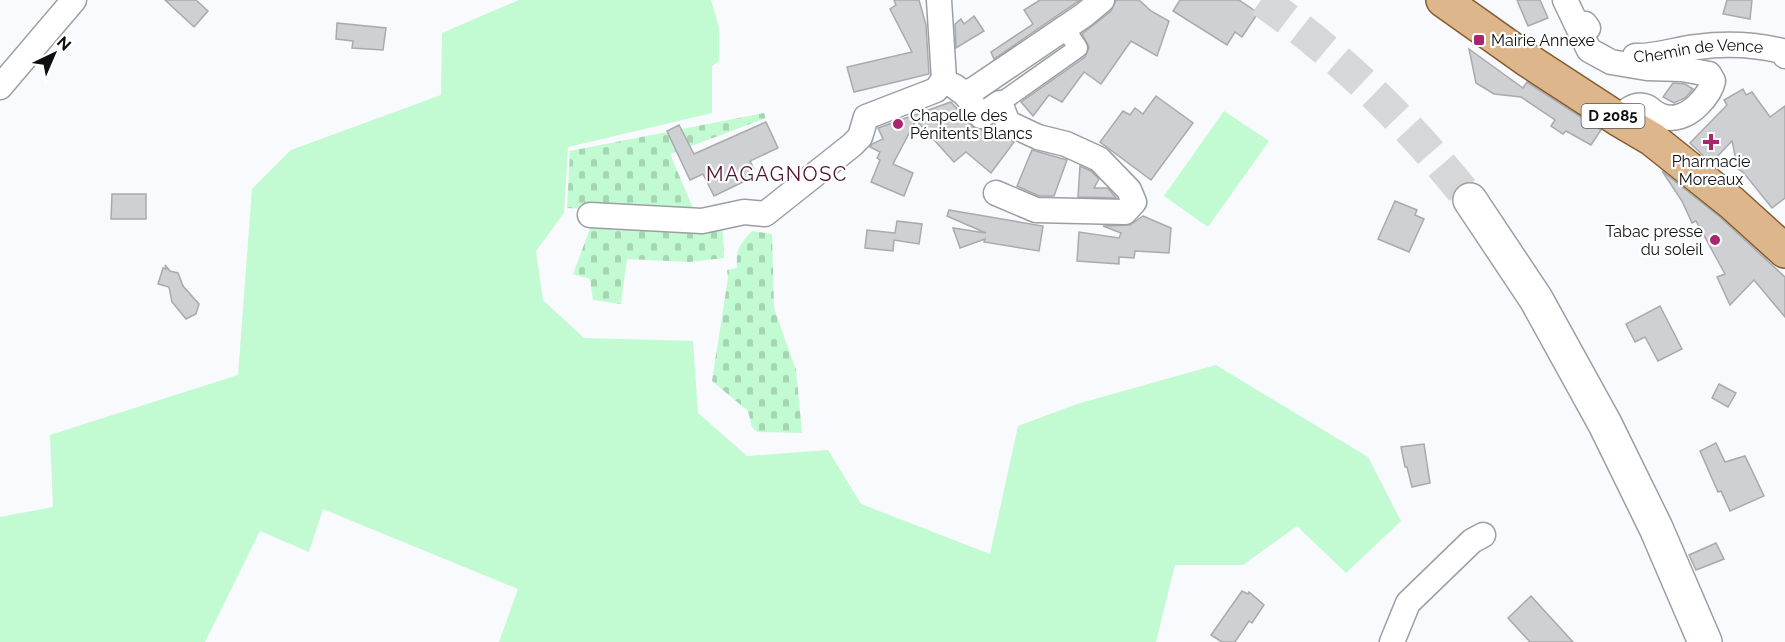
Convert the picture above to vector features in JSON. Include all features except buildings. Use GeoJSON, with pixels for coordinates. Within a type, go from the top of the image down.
{"type":"FeatureCollection","features":[{"type":"Feature","properties":{"kind":"main road","name":"D 2085"},"geometry":{"type":"LineString","coordinates":[[1443,0],[1529,61],[1652,139],[1732,203],[1785,251]]}},
{"type":"Feature","properties":{"kind":"main road"},"geometry":{"type":"LineString","coordinates":[[1470,200],[1536,299],[1605,424],[1656,528],[1705,642]]}},
{"type":"Feature","properties":{"kind":"street"},"geometry":{"type":"LineString","coordinates":[[0,87],[74,0]]}},
{"type":"Feature","properties":{"kind":"street"},"geometry":{"type":"LineString","coordinates":[[590,215],[702,221],[744,212],[765,214],[852,145],[860,137],[866,117],[936,90],[944,79],[939,0]]}},
{"type":"Feature","properties":{"kind":"street"},"geometry":{"type":"LineString","coordinates":[[965,94],[1065,28],[1102,0]]}},
{"type":"Feature","properties":{"kind":"street","name":"Chemin de Vence"},"geometry":{"type":"LineString","coordinates":[[1565,0],[1576,23],[1585,24],[1597,41],[1609,52],[1638,56],[1696,47],[1754,45],[1782,51],[1785,56]]}},
{"type":"Feature","properties":{"kind":"street"},"geometry":{"type":"LineString","coordinates":[[1576,23],[1588,50],[1611,62],[1647,68],[1700,71],[1709,74],[1713,81],[1705,97],[1690,112],[1678,118],[1660,116],[1645,106],[1634,107],[1624,112],[1618,119]]}},
{"type":"Feature","properties":{"kind":"street"},"geometry":{"type":"LineString","coordinates":[[944,79],[965,94],[981,116],[1078,48],[1065,28]]}},
{"type":"Feature","properties":{"kind":"street"},"geometry":{"type":"LineString","coordinates":[[996,193],[1036,210],[1125,212],[1134,202],[1129,190],[1099,159],[1066,144],[1038,137],[1008,123],[1000,103]]}},
{"type":"Feature","properties":{"kind":"street"},"geometry":{"type":"LineString","coordinates":[[1392,642],[1408,603],[1472,541],[1484,535]]}},
{"type":"Feature","properties":{"kind":"green space"},"geometry":{"type":"Polygon","coordinates":[[[519,0],[711,0],[719,27],[719,61],[712,66],[712,113],[568,147],[564,213],[536,251],[543,300],[584,338],[693,341],[698,413],[747,456],[828,450],[861,504],[990,554],[1018,426],[1077,404],[1216,365],[1368,457],[1401,521],[1346,573],[1297,526],[1243,565],[1175,565],[1156,642],[499,642],[518,589],[323,509],[309,552],[260,531],[205,642],[0,642],[0,517],[53,507],[50,435],[238,375],[252,189],[291,150],[441,95],[442,33],[519,0]]]}},
{"type":"Feature","properties":{"kind":"green space"},"geometry":{"type":"Polygon","coordinates":[[[1224,111],[1269,141],[1208,227],[1164,196],[1224,111]]]}},
{"type":"Feature","properties":{"kind":"green space"},"geometry":{"type":"Polygon","coordinates":[[[764,113],[766,118],[670,154],[696,215],[567,208],[570,151],[764,113]]]}},
{"type":"Feature","properties":{"kind":"green space"},"geometry":{"type":"Polygon","coordinates":[[[722,223],[724,258],[690,262],[627,259],[621,304],[593,300],[590,279],[573,274],[591,226],[722,223]]]}},
{"type":"Feature","properties":{"kind":"green space"},"geometry":{"type":"Polygon","coordinates":[[[752,231],[772,234],[774,308],[796,370],[802,433],[757,432],[752,427],[748,411],[712,381],[728,278],[727,270],[737,268],[739,248],[752,231]]]}},
{"type":"Feature","properties":{"kind":"tunnel"},"geometry":{"type":"LineString","coordinates":[[1261,0],[1319,44],[1373,93],[1423,145],[1470,200]]}},
{"type":"Feature","properties":{"kind":"place","name":"Mairie Annexe"},"geometry":{"type":"Point","coordinates":[1479,40]}},
{"type":"Feature","properties":{"kind":"place","name":"Chapelle des Pénitents Blancs"},"geometry":{"type":"Point","coordinates":[898,124]}},
{"type":"Feature","properties":{"kind":"place","name":"Pharmacie Moreaux"},"geometry":{"type":"Point","coordinates":[1711,142]}},
{"type":"Feature","properties":{"kind":"place","name":"Tabac presse du soleil"},"geometry":{"type":"Point","coordinates":[1715,240]}},
{"type":"Feature","properties":{"kind":"district","name":"MAGAGNOSC"},"geometry":{"type":"Point","coordinates":[777,174]}}]}
